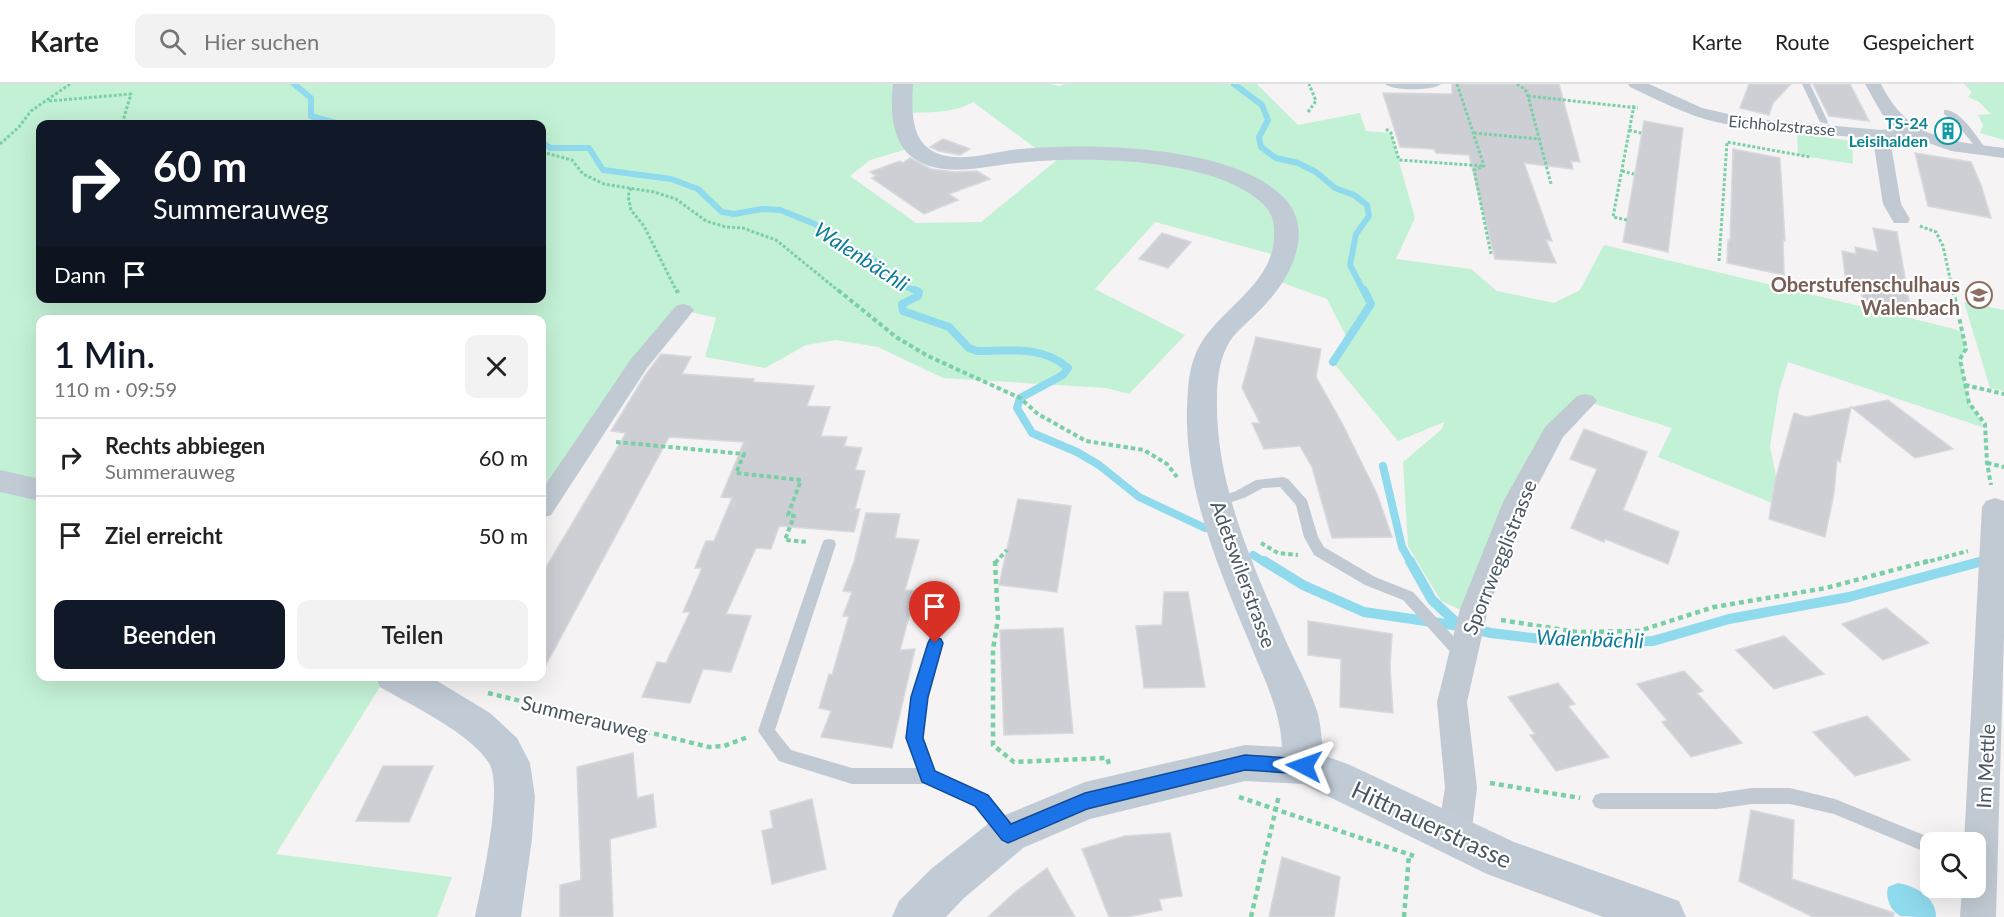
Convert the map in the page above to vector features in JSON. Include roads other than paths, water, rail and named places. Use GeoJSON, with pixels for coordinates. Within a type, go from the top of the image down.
{"type":"FeatureCollection","features":[{"type":"Feature","properties":{"kind":"street","name":"Adetswilerstrasse"},"geometry":{"type":"LineString","coordinates":[[903,84],[902,113],[906,132],[914,147],[928,158],[953,163],[1072,154],[1161,160],[1204,167],[1235,177],[1260,190],[1280,206],[1285,215],[1288,232],[1282,257],[1265,289],[1220,335],[1205,369],[1202,423],[1205,454],[1216,502],[1235,562],[1298,715],[1304,766]]}},
{"type":"Feature","properties":{"kind":"street"},"geometry":{"type":"LineString","coordinates":[[1393,84],[1433,84]]}},
{"type":"Feature","properties":{"kind":"street"},"geometry":{"type":"LineString","coordinates":[[1873,84],[1886,112],[1896,122],[1911,131]]}},
{"type":"Feature","properties":{"kind":"street","name":"Eichholzstrasse"},"geometry":{"type":"LineString","coordinates":[[1635,92],[1719,118],[1746,123],[1881,135],[1911,131],[1951,146],[2004,153]]}},
{"type":"Feature","properties":{"kind":"street"},"geometry":{"type":"LineString","coordinates":[[1881,135],[1892,204],[1901,219]]}},
{"type":"Feature","properties":{"kind":"street"},"geometry":{"type":"LineString","coordinates":[[546,502],[639,364],[683,310]]}},
{"type":"Feature","properties":{"kind":"street","name":"Sporrwegglistrasse"},"geometry":{"type":"LineString","coordinates":[[1436,847],[1461,788],[1452,702],[1466,638],[1516,502],[1553,433],[1585,401]]}},
{"type":"Feature","properties":{"kind":"street"},"geometry":{"type":"LineString","coordinates":[[0,481],[36,489]]}},
{"type":"Feature","properties":{"kind":"street","name":"Im Mettle"},"geometry":{"type":"LineString","coordinates":[[1979,832],[1986,559],[1995,507]]}},
{"type":"Feature","properties":{"kind":"street"},"geometry":{"type":"LineString","coordinates":[[414,681],[493,740],[509,761],[514,786],[512,817],[498,917]]}},
{"type":"Feature","properties":{"kind":"street","name":"Hittnauerstrasse"},"geometry":{"type":"LineString","coordinates":[[915,917],[947,884],[1008,834],[1085,801],[1245,763],[1304,766],[1335,778],[1436,847],[1503,859],[1663,917]]}},
{"type":"Feature","properties":{"kind":"street","name":"Im Mettle"},"geometry":{"type":"LineString","coordinates":[[1978,898],[1978,917]]}},
{"type":"Feature","properties":{"kind":"lane"},"geometry":{"type":"LineString","coordinates":[[1806,84],[1824,122]]}},
{"type":"Feature","properties":{"kind":"lane"},"geometry":{"type":"LineString","coordinates":[[1947,112],[1984,152]]}},
{"type":"Feature","properties":{"kind":"lane"},"geometry":{"type":"LineString","coordinates":[[1216,502],[1239,495],[1261,483],[1283,482],[1302,503],[1311,537],[1319,551],[1370,581],[1408,596],[1434,627],[1466,638]]}},
{"type":"Feature","properties":{"kind":"lane"},"geometry":{"type":"LineString","coordinates":[[829,544],[766,731],[785,756],[852,776],[928,776],[982,800],[1008,834]]}},
{"type":"Feature","properties":{"kind":"lane"},"geometry":{"type":"LineString","coordinates":[[928,776],[915,738],[920,697],[935,643]]}},
{"type":"Feature","properties":{"kind":"lane"},"geometry":{"type":"LineString","coordinates":[[1601,801],[1717,801],[1752,796],[1790,796],[1834,807],[1920,842]]}},
{"type":"Feature","properties":{"kind":"water"},"geometry":{"type":"Polygon","coordinates":[[[1898,883],[1917,890],[1920,892],[1920,898],[1928,898],[1936,917],[1901,916],[1894,911],[1888,900],[1888,887],[1898,883]]]}},
{"type":"Feature","properties":{"kind":"waterway","name":"Walenbächli"},"geometry":{"type":"LineString","coordinates":[[294,84],[311,98],[311,116],[325,120]]}},
{"type":"Feature","properties":{"kind":"waterway"},"geometry":{"type":"LineString","coordinates":[[1234,84],[1262,105],[1268,120],[1259,137],[1261,147],[1276,158],[1298,163],[1316,172],[1335,188],[1354,195],[1367,205],[1369,216],[1356,234],[1350,265],[1364,292]]}},
{"type":"Feature","properties":{"kind":"waterway","name":"Walenbächli"},"geometry":{"type":"LineString","coordinates":[[546,145],[550,148],[589,148],[603,170],[671,179],[698,189],[722,212],[734,214],[762,209],[780,210],[815,224],[850,248],[882,265],[895,282],[918,292]]}},
{"type":"Feature","properties":{"kind":"waterway","name":"Walenbächli"},"geometry":{"type":"LineString","coordinates":[[915,290],[919,292],[918,296],[902,304],[903,311],[949,327],[969,348],[977,351],[1013,350],[1036,353],[1048,356],[1068,368],[1063,375],[1020,398],[1017,408],[1032,433],[1077,452],[1099,465],[1139,497],[1205,528]]}},
{"type":"Feature","properties":{"kind":"waterway"},"geometry":{"type":"LineString","coordinates":[[1333,362],[1371,304],[1364,290]]}},
{"type":"Feature","properties":{"kind":"waterway"},"geometry":{"type":"LineString","coordinates":[[1383,466],[1402,547],[1411,563]]}},
{"type":"Feature","properties":{"kind":"waterway","name":"Walenbächli"},"geometry":{"type":"LineString","coordinates":[[1978,563],[2004,554]]}},
{"type":"Feature","properties":{"kind":"waterway","name":"Walenbächli"},"geometry":{"type":"LineString","coordinates":[[1253,555],[1266,563]]}},
{"type":"Feature","properties":{"kind":"waterway","name":"Walenbächli"},"geometry":{"type":"LineString","coordinates":[[1264,561],[1303,585],[1364,612],[1460,626]]}},
{"type":"Feature","properties":{"kind":"waterway"},"geometry":{"type":"LineString","coordinates":[[1410,561],[1432,600],[1460,626]]}},
{"type":"Feature","properties":{"kind":"waterway","name":"Walenbächli"},"geometry":{"type":"LineString","coordinates":[[1460,626],[1491,633],[1566,642],[1653,641],[1729,619],[1849,597],[1983,561]]}},
{"type":"Feature","properties":{"kind":"place","name":"TS-24 Leisihalden"},"geometry":{"type":"Point","coordinates":[1948,131]}},
{"type":"Feature","properties":{"kind":"place","name":"Oberstufenschulhaus Walenbach"},"geometry":{"type":"Point","coordinates":[1979,295]}}]}
